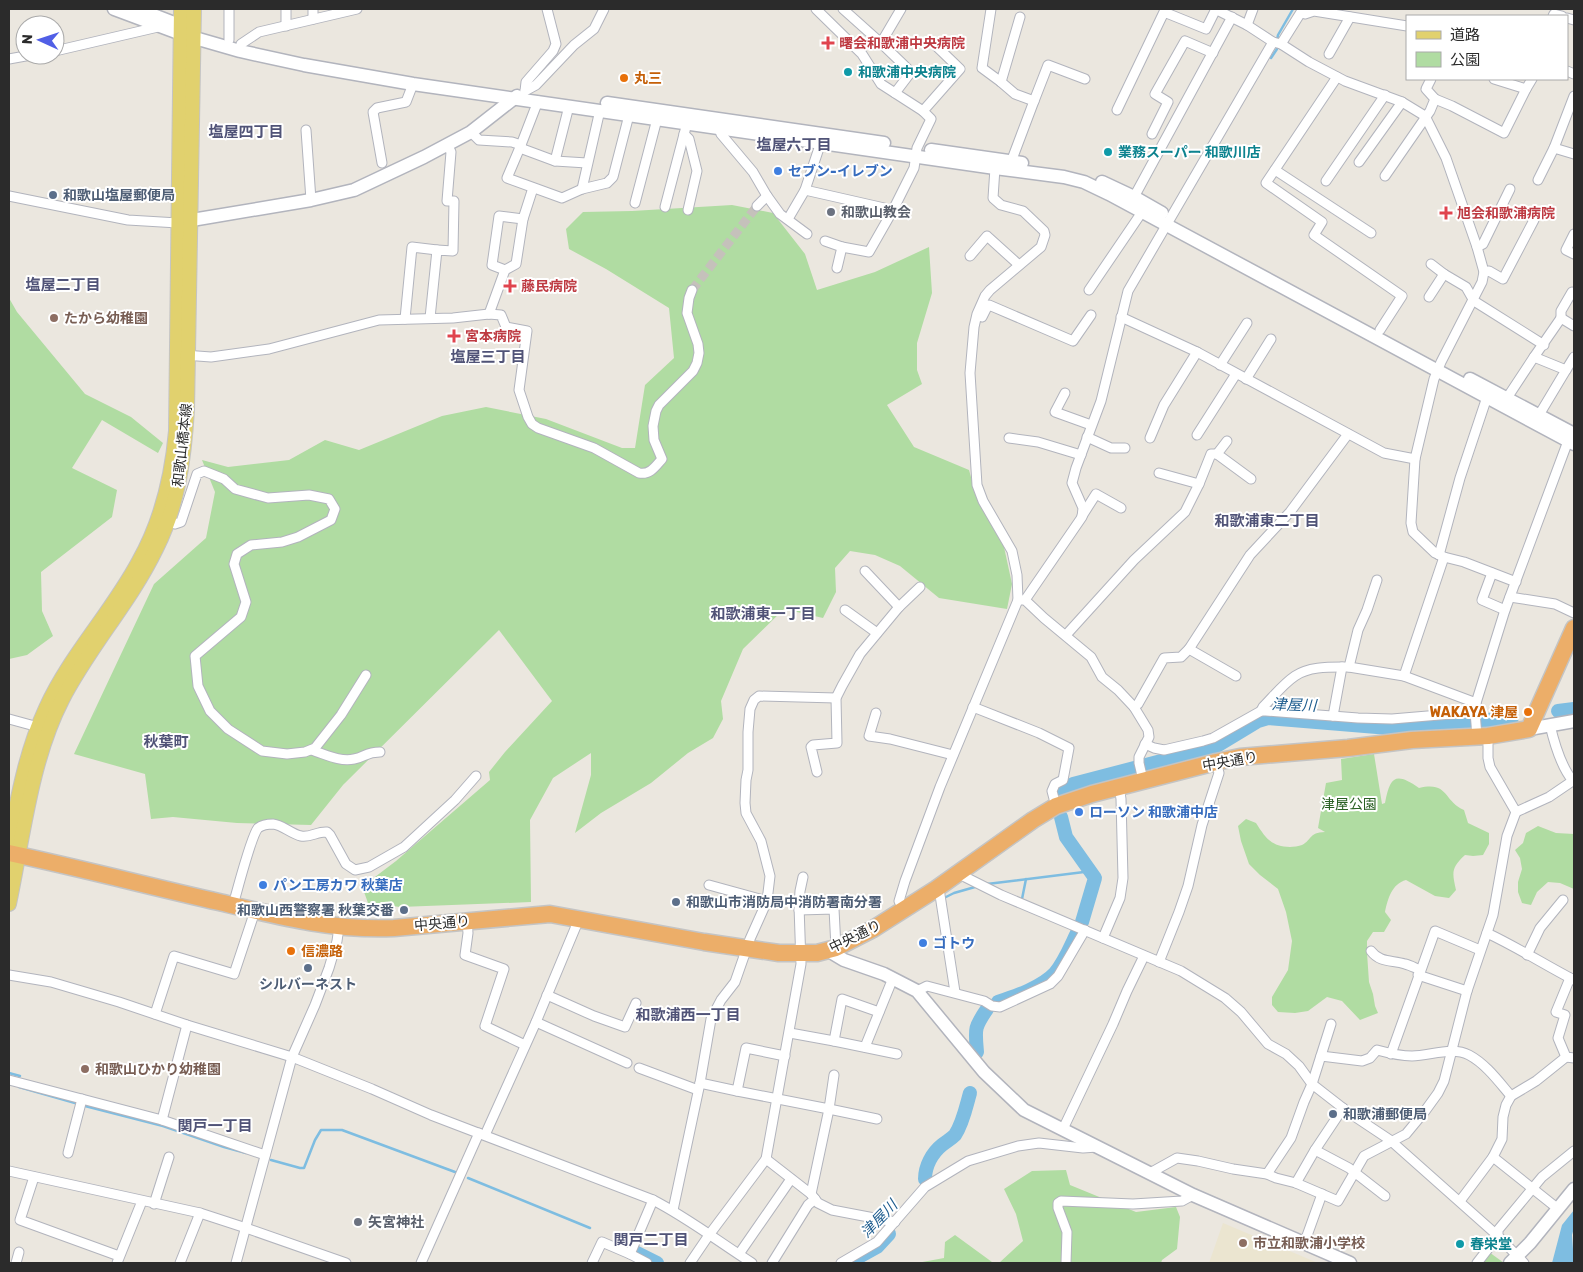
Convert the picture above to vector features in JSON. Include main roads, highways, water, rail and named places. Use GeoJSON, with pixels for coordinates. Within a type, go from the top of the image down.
{"type":"FeatureCollection","features":[{"type":"Feature","properties":{"kind":"highway","name":"中央通り"},"geometry":{"type":"LineString","coordinates":[[12,850],[281,917],[339,927],[374,929],[550,914],[704,942],[779,953],[817,953],[832,949],[873,929],[936,890],[1033,820],[1056,806],[1119,786],[1141,771],[1264,754],[1348,748],[1529,729],[1574,628]]}},
{"type":"Feature","properties":{"kind":"main road","name":"和歌山橋本線"},"geometry":{"type":"LineString","coordinates":[[9,904],[12,850],[32,787],[44,728],[46,708],[62,678],[139,563],[159,518],[174,460],[182,355],[187,32],[181,9]]}},
{"type":"Feature","properties":{"kind":"main road","name":"和歌山橋本線"},"geometry":{"type":"LineString","coordinates":[[187,32],[194,9]]}},
{"type":"Feature","properties":{"kind":"main road","name":"和歌山橋本線"},"geometry":{"type":"LineString","coordinates":[[44,728],[82,666],[143,574],[157,549],[168,522],[178,490],[183,462],[187,410],[182,355]]}},
{"type":"Feature","properties":{"kind":"water"},"geometry":{"type":"Polygon","coordinates":[[[1574,1210],[1572,1235],[1574,1263],[1552,1263],[1562,1225],[1574,1210]]]}},
{"type":"Feature","properties":{"kind":"waterway"},"geometry":{"type":"LineString","coordinates":[[1277,40],[1293,9]]}},
{"type":"Feature","properties":{"kind":"waterway"},"geometry":{"type":"LineString","coordinates":[[1271,58],[1277,46]]}},
{"type":"Feature","properties":{"kind":"waterway","name":"津屋川"},"geometry":{"type":"LineString","coordinates":[[1558,711],[1574,709]]}},
{"type":"Feature","properties":{"kind":"waterway","name":"津屋川"},"geometry":{"type":"LineString","coordinates":[[1061,794],[1062,789],[1073,784],[1215,747],[1258,721],[1268,718],[1389,728],[1512,718]]}},
{"type":"Feature","properties":{"kind":"waterway","name":"津屋川"},"geometry":{"type":"LineString","coordinates":[[1061,817],[1066,837],[1095,878],[1082,922]]}},
{"type":"Feature","properties":{"kind":"waterway"},"geometry":{"type":"LineString","coordinates":[[987,884],[1084,872],[1087,866]]}},
{"type":"Feature","properties":{"kind":"waterway"},"geometry":{"type":"LineString","coordinates":[[1022,899],[1026,879]]}},
{"type":"Feature","properties":{"kind":"waterway"},"geometry":{"type":"LineString","coordinates":[[944,898],[975,887]]}},
{"type":"Feature","properties":{"kind":"waterway","name":"津屋川"},"geometry":{"type":"LineString","coordinates":[[998,1002],[1013,997],[1050,978],[1068,953],[1078,931]]}},
{"type":"Feature","properties":{"kind":"waterway","name":"津屋川"},"geometry":{"type":"LineString","coordinates":[[977,1052],[976,1029],[987,1009]]}},
{"type":"Feature","properties":{"kind":"waterway"},"geometry":{"type":"LineString","coordinates":[[9,1073],[20,1076]]}},
{"type":"Feature","properties":{"kind":"waterway"},"geometry":{"type":"LineString","coordinates":[[19,1087],[75,1103]]}},
{"type":"Feature","properties":{"kind":"waterway","name":"津屋川"},"geometry":{"type":"LineString","coordinates":[[925,1179],[926,1169],[932,1156],[958,1130],[970,1093]]}},
{"type":"Feature","properties":{"kind":"waterway"},"geometry":{"type":"LineString","coordinates":[[85,1106],[163,1126],[246,1153]]}},
{"type":"Feature","properties":{"kind":"waterway"},"geometry":{"type":"LineString","coordinates":[[271,1160],[304,1168],[321,1130],[342,1130],[455,1172]]}},
{"type":"Feature","properties":{"kind":"waterway"},"geometry":{"type":"LineString","coordinates":[[468,1178],[590,1228]]}},
{"type":"Feature","properties":{"kind":"waterway","name":"津屋川"},"geometry":{"type":"LineString","coordinates":[[850,1262],[877,1247],[889,1234]]}},
{"type":"Feature","properties":{"kind":"waterway","name":"津屋川"},"geometry":{"type":"LineString","coordinates":[[635,1252],[657,1263]]}},
{"type":"Feature","properties":{"kind":"tunnel"},"geometry":{"type":"LineString","coordinates":[[692,290],[757,206]]}},
{"type":"Feature","properties":{"kind":"place","name":"曙会和歌浦中央病院"},"geometry":{"type":"Point","coordinates":[828,43]}},
{"type":"Feature","properties":{"kind":"place","name":"和歌浦中央病院"},"geometry":{"type":"Point","coordinates":[848,72]}},
{"type":"Feature","properties":{"kind":"place","name":"丸三"},"geometry":{"type":"Point","coordinates":[624,78]}},
{"type":"Feature","properties":{"kind":"place","name":"業務スーパー 和歌川店"},"geometry":{"type":"Point","coordinates":[1108,152]}},
{"type":"Feature","properties":{"kind":"place","name":"セブン-イレブン"},"geometry":{"type":"Point","coordinates":[778,171]}},
{"type":"Feature","properties":{"kind":"place","name":"和歌山塩屋郵便局"},"geometry":{"type":"Point","coordinates":[53,195]}},
{"type":"Feature","properties":{"kind":"place","name":"和歌山教会"},"geometry":{"type":"Point","coordinates":[831,212]}},
{"type":"Feature","properties":{"kind":"place","name":"旭会和歌浦病院"},"geometry":{"type":"Point","coordinates":[1446,213]}},
{"type":"Feature","properties":{"kind":"place","name":"藤民病院"},"geometry":{"type":"Point","coordinates":[510,286]}},
{"type":"Feature","properties":{"kind":"place","name":"たから幼稚園"},"geometry":{"type":"Point","coordinates":[54,318]}},
{"type":"Feature","properties":{"kind":"place","name":"宮本病院"},"geometry":{"type":"Point","coordinates":[454,336]}},
{"type":"Feature","properties":{"kind":"place","name":"WAKAYA 津屋"},"geometry":{"type":"Point","coordinates":[1528,712]}},
{"type":"Feature","properties":{"kind":"place","name":"ローソン 和歌浦中店"},"geometry":{"type":"Point","coordinates":[1079,812]}},
{"type":"Feature","properties":{"kind":"place","name":"パン工房カワ 秋葉店"},"geometry":{"type":"Point","coordinates":[263,885]}},
{"type":"Feature","properties":{"kind":"place","name":"和歌山市消防局中消防署南分署"},"geometry":{"type":"Point","coordinates":[676,902]}},
{"type":"Feature","properties":{"kind":"place","name":"和歌山西警察署 秋葉交番"},"geometry":{"type":"Point","coordinates":[404,910]}},
{"type":"Feature","properties":{"kind":"place","name":"ゴトウ"},"geometry":{"type":"Point","coordinates":[923,943]}},
{"type":"Feature","properties":{"kind":"place","name":"信濃路"},"geometry":{"type":"Point","coordinates":[291,951]}},
{"type":"Feature","properties":{"kind":"place","name":"シルバーネスト"},"geometry":{"type":"Point","coordinates":[308,968]}},
{"type":"Feature","properties":{"kind":"place","name":"和歌山ひかり幼稚園"},"geometry":{"type":"Point","coordinates":[85,1069]}},
{"type":"Feature","properties":{"kind":"place","name":"和歌浦郵便局"},"geometry":{"type":"Point","coordinates":[1333,1114]}},
{"type":"Feature","properties":{"kind":"place","name":"矢宮神社"},"geometry":{"type":"Point","coordinates":[358,1222]}},
{"type":"Feature","properties":{"kind":"place","name":"市立和歌浦小学校"},"geometry":{"type":"Point","coordinates":[1243,1243]}},
{"type":"Feature","properties":{"kind":"place","name":"春栄堂"},"geometry":{"type":"Point","coordinates":[1460,1244]}},
{"type":"Feature","properties":{"kind":"district","name":"塩屋四丁目"},"geometry":{"type":"Point","coordinates":[246,132]}},
{"type":"Feature","properties":{"kind":"district","name":"塩屋六丁目"},"geometry":{"type":"Point","coordinates":[794,145]}},
{"type":"Feature","properties":{"kind":"district","name":"塩屋二丁目"},"geometry":{"type":"Point","coordinates":[63,285]}},
{"type":"Feature","properties":{"kind":"district","name":"塩屋三丁目"},"geometry":{"type":"Point","coordinates":[488,357]}},
{"type":"Feature","properties":{"kind":"district","name":"和歌浦東二丁目"},"geometry":{"type":"Point","coordinates":[1267,521]}},
{"type":"Feature","properties":{"kind":"district","name":"和歌浦東一丁目"},"geometry":{"type":"Point","coordinates":[763,614]}},
{"type":"Feature","properties":{"kind":"district","name":"秋葉町"},"geometry":{"type":"Point","coordinates":[166,742]}},
{"type":"Feature","properties":{"kind":"district","name":"和歌浦西一丁目"},"geometry":{"type":"Point","coordinates":[688,1015]}},
{"type":"Feature","properties":{"kind":"district","name":"関戸一丁目"},"geometry":{"type":"Point","coordinates":[215,1126]}},
{"type":"Feature","properties":{"kind":"district","name":"関戸二丁目"},"geometry":{"type":"Point","coordinates":[651,1240]}},
{"type":"Feature","properties":{"kind":"park label","name":"津屋公園"},"geometry":{"type":"Point","coordinates":[1349,804]}}]}
